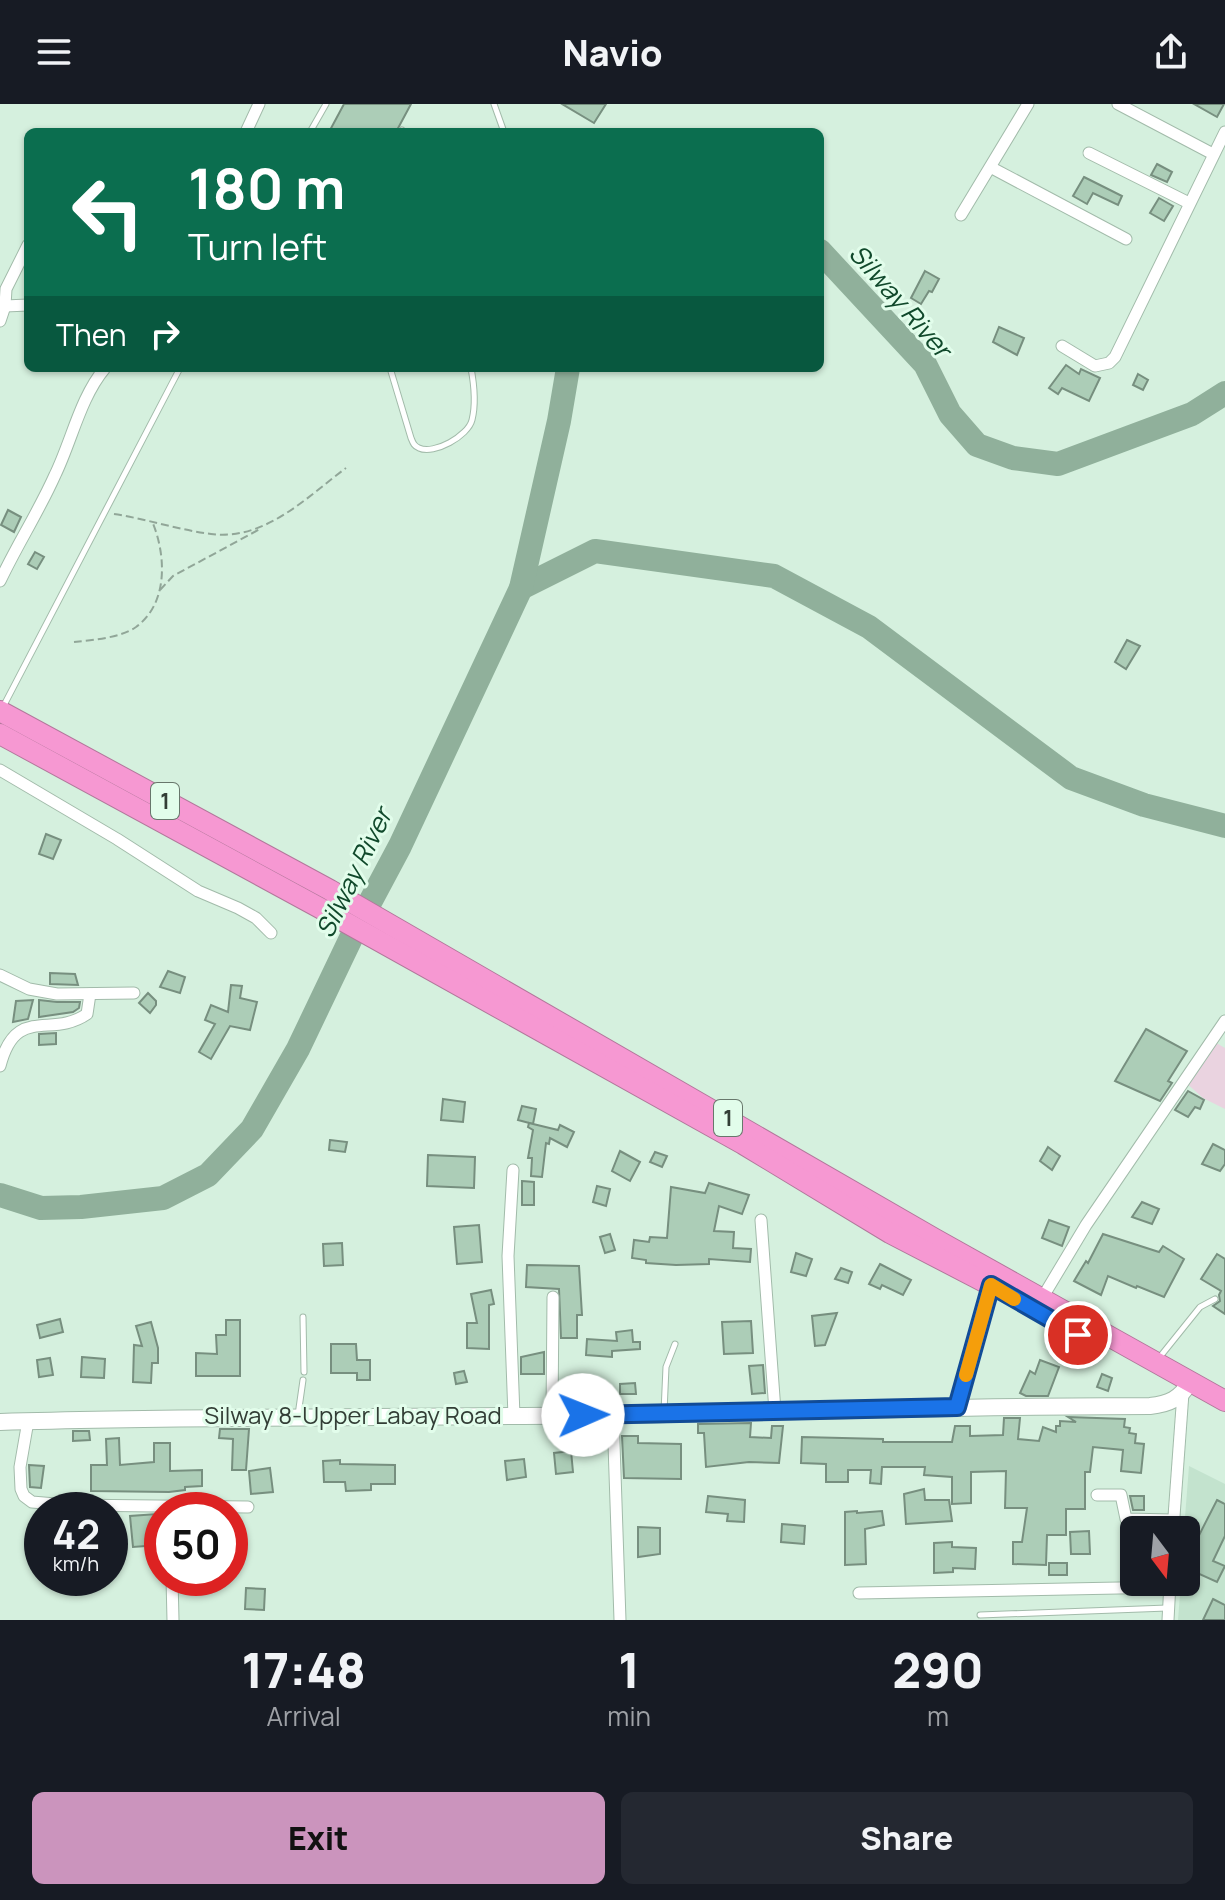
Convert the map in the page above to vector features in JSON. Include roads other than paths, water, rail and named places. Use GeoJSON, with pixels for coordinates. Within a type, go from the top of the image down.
{"type":"FeatureCollection","features":[{"type":"Feature","properties":{"kind":"highway","name":"1"},"geometry":{"type":"LineString","coordinates":[[0,711],[408,946],[1155,1363],[1186,1387]]}},
{"type":"Feature","properties":{"kind":"highway","name":"1"},"geometry":{"type":"LineString","coordinates":[[0,734],[325,899]]}},
{"type":"Feature","properties":{"kind":"highway","name":"1"},"geometry":{"type":"LineString","coordinates":[[408,946],[890,1233],[1186,1387],[1224,1402]]}},
{"type":"Feature","properties":{"kind":"main road","name":"Silway 8-Upper Labay Road"},"geometry":{"type":"LineString","coordinates":[[0,1422],[1150,1406],[1168,1403],[1186,1387]]}},
{"type":"Feature","properties":{"kind":"street"},"geometry":{"type":"LineString","coordinates":[[248,128],[259,104]]}},
{"type":"Feature","properties":{"kind":"street"},"geometry":{"type":"LineString","coordinates":[[961,215],[1028,104]]}},
{"type":"Feature","properties":{"kind":"street"},"geometry":{"type":"LineString","coordinates":[[1118,104],[1213,154]]}},
{"type":"Feature","properties":{"kind":"street"},"geometry":{"type":"LineString","coordinates":[[1062,346],[1095,366],[1109,363],[1115,357],[1225,132]]}},
{"type":"Feature","properties":{"kind":"street"},"geometry":{"type":"LineString","coordinates":[[1089,153],[1189,203]]}},
{"type":"Feature","properties":{"kind":"street"},"geometry":{"type":"LineString","coordinates":[[992,168],[1126,239]]}},
{"type":"Feature","properties":{"kind":"street"},"geometry":{"type":"LineString","coordinates":[[0,321],[6,289],[24,253]]}},
{"type":"Feature","properties":{"kind":"street"},"geometry":{"type":"LineString","coordinates":[[3,303],[24,305]]}},
{"type":"Feature","properties":{"kind":"street"},"geometry":{"type":"LineString","coordinates":[[0,581],[54,479],[72,439],[86,393],[102,372]]}},
{"type":"Feature","properties":{"kind":"street"},"geometry":{"type":"LineString","coordinates":[[0,770],[198,891],[256,918],[271,933]]}},
{"type":"Feature","properties":{"kind":"street"},"geometry":{"type":"LineString","coordinates":[[0,975],[29,989],[57,994],[134,993]]}},
{"type":"Feature","properties":{"kind":"street"},"geometry":{"type":"LineString","coordinates":[[0,1066],[12,1037],[18,1032],[81,1018],[87,1014],[90,994]]}},
{"type":"Feature","properties":{"kind":"street"},"geometry":{"type":"LineString","coordinates":[[1041,1300],[1086,1225],[1225,1021]]}},
{"type":"Feature","properties":{"kind":"street"},"geometry":{"type":"LineString","coordinates":[[513,1170],[508,1256],[514,1416]]}},
{"type":"Feature","properties":{"kind":"street"},"geometry":{"type":"LineString","coordinates":[[761,1220],[775,1411]]}},
{"type":"Feature","properties":{"kind":"street"},"geometry":{"type":"LineString","coordinates":[[957,1407],[991,1285]]}},
{"type":"Feature","properties":{"kind":"street"},"geometry":{"type":"LineString","coordinates":[[552,1415],[553,1297]]}},
{"type":"Feature","properties":{"kind":"street"},"geometry":{"type":"LineString","coordinates":[[1174,1516],[1186,1387]]}},
{"type":"Feature","properties":{"kind":"street"},"geometry":{"type":"LineString","coordinates":[[613,1415],[620,1620]]}},
{"type":"Feature","properties":{"kind":"street"},"geometry":{"type":"LineString","coordinates":[[28,1421],[20,1467],[21,1489],[32,1502],[144,1507]]}},
{"type":"Feature","properties":{"kind":"street"},"geometry":{"type":"LineString","coordinates":[[1097,1495],[1121,1495],[1125,1516]]}},
{"type":"Feature","properties":{"kind":"street"},"geometry":{"type":"LineString","coordinates":[[859,1593],[1120,1586]]}},
{"type":"Feature","properties":{"kind":"street"},"geometry":{"type":"LineString","coordinates":[[172,1596],[173,1620]]}},
{"type":"Feature","properties":{"kind":"lane"},"geometry":{"type":"LineString","coordinates":[[312,128],[326,104]]}},
{"type":"Feature","properties":{"kind":"lane"},"geometry":{"type":"LineString","coordinates":[[494,104],[503,128]]}},
{"type":"Feature","properties":{"kind":"lane"},"geometry":{"type":"LineString","coordinates":[[0,711],[178,372]]}},
{"type":"Feature","properties":{"kind":"lane"},"geometry":{"type":"LineString","coordinates":[[391,372],[411,438],[415,447],[422,450],[450,443],[465,433],[472,420],[472,372]]}},
{"type":"Feature","properties":{"kind":"lane"},"geometry":{"type":"LineString","coordinates":[[1155,1363],[1200,1307],[1215,1299]]}},
{"type":"Feature","properties":{"kind":"lane"},"geometry":{"type":"LineString","coordinates":[[303,1317],[304,1372]]}},
{"type":"Feature","properties":{"kind":"lane"},"geometry":{"type":"LineString","coordinates":[[664,1413],[666,1367],[675,1344]]}},
{"type":"Feature","properties":{"kind":"lane"},"geometry":{"type":"LineString","coordinates":[[297,1416],[303,1380]]}},
{"type":"Feature","properties":{"kind":"lane"},"geometry":{"type":"LineString","coordinates":[[980,1615],[1168,1614]]}},
{"type":"Feature","properties":{"kind":"waterway","name":"Silway River"},"geometry":{"type":"LineString","coordinates":[[824,255],[925,364],[950,414],[977,445],[1013,458],[1058,464],[1192,414],[1225,393]]}},
{"type":"Feature","properties":{"kind":"waterway","name":"Silway River"},"geometry":{"type":"LineString","coordinates":[[0,1195],[41,1208],[163,1198],[208,1175],[252,1129],[298,1049],[352,936],[400,846],[521,588],[567,372]]}},
{"type":"Feature","properties":{"kind":"waterway"},"geometry":{"type":"LineString","coordinates":[[521,588],[595,551],[774,576],[869,627],[1071,778],[1144,805],[1225,826]]}}]}
